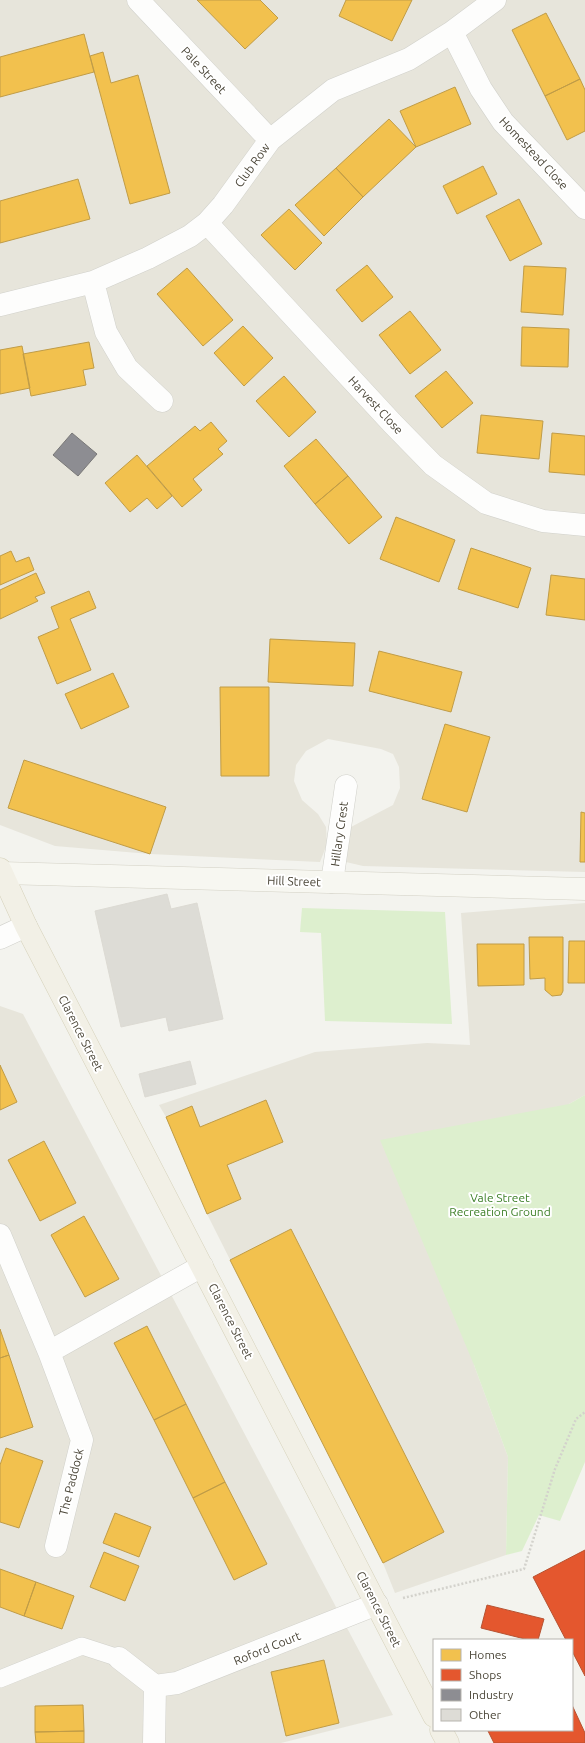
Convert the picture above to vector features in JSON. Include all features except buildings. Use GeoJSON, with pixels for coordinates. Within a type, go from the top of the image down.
{"type":"FeatureCollection","features":[{"type":"Feature","properties":{"kind":"main road","name":"Clarence Street"},"geometry":{"type":"LineString","coordinates":[[1,871],[26,926],[433,1714]]}},
{"type":"Feature","properties":{"kind":"main road"},"geometry":{"type":"LineString","coordinates":[[442,1731],[448,1743]]}},
{"type":"Feature","properties":{"kind":"street","name":"Pale Street"},"geometry":{"type":"LineString","coordinates":[[138,0],[270,140]]}},
{"type":"Feature","properties":{"kind":"street","name":"Club Row"},"geometry":{"type":"LineString","coordinates":[[0,305],[93,282],[148,258],[190,236],[207,222],[223,205],[270,140],[333,90],[409,59],[452,32],[495,0]]}},
{"type":"Feature","properties":{"kind":"street","name":"Homestead Close"},"geometry":{"type":"LineString","coordinates":[[452,32],[481,89],[503,122],[585,208]]}},
{"type":"Feature","properties":{"kind":"street","name":"Harvest Close"},"geometry":{"type":"LineString","coordinates":[[207,222],[392,423],[434,465],[486,503],[543,521],[585,525]]}},
{"type":"Feature","properties":{"kind":"street"},"geometry":{"type":"LineString","coordinates":[[93,282],[106,332],[127,368],[162,401]]}},
{"type":"Feature","properties":{"kind":"street","name":"Hillary Crest"},"geometry":{"type":"LineString","coordinates":[[332,882],[346,786]]}},
{"type":"Feature","properties":{"kind":"street","name":"Hill Street"},"geometry":{"type":"LineString","coordinates":[[1,871],[585,889]]}},
{"type":"Feature","properties":{"kind":"street"},"geometry":{"type":"LineString","coordinates":[[0,938],[26,926]]}},
{"type":"Feature","properties":{"kind":"street","name":"The Paddock"},"geometry":{"type":"LineString","coordinates":[[0,1235],[82,1440],[56,1546]]}},
{"type":"Feature","properties":{"kind":"street"},"geometry":{"type":"LineString","coordinates":[[48,1352],[202,1266]]}},
{"type":"Feature","properties":{"kind":"street","name":"Roford Court"},"geometry":{"type":"LineString","coordinates":[[155,1686],[177,1683],[377,1604]]}},
{"type":"Feature","properties":{"kind":"street"},"geometry":{"type":"LineString","coordinates":[[119,1658],[155,1686],[154,1743]]}},
{"type":"Feature","properties":{"kind":"lane"},"geometry":{"type":"LineString","coordinates":[[0,1679],[82,1646],[119,1658]]}},
{"type":"Feature","properties":{"kind":"path"},"geometry":{"type":"LineString","coordinates":[[377,1604],[524,1568],[555,1469],[576,1419],[585,1412]]}},
{"type":"Feature","properties":{"kind":"shaded area"},"geometry":{"type":"Polygon","coordinates":[[[0,0],[585,0],[585,872],[363,866],[346,862],[351,827],[393,805],[400,788],[399,767],[393,754],[381,749],[328,739],[306,751],[296,765],[294,781],[302,800],[318,814],[326,827],[327,844],[320,862],[150,854],[55,846],[0,825],[0,0]]]}},
{"type":"Feature","properties":{"kind":"shaded area"},"geometry":{"type":"Polygon","coordinates":[[[585,903],[585,1095],[569,1104],[474,1365],[508,1457],[506,1555],[395,1593],[383,1563],[207,1214],[166,1117],[159,1105],[315,1052],[427,1043],[470,1045],[461,913],[585,903]]]}},
{"type":"Feature","properties":{"kind":"shaded area"},"geometry":{"type":"Polygon","coordinates":[[[0,1006],[23,1014],[393,1715],[281,1743],[0,1743],[0,1006]]]}},
{"type":"Feature","properties":{"kind":"green space"},"geometry":{"type":"Polygon","coordinates":[[[302,908],[445,912],[452,1024],[325,1021],[321,933],[300,932],[302,908]]]}},
{"type":"Feature","properties":{"kind":"green space","name":"Vale Street Recreation Ground"},"geometry":{"type":"Polygon","coordinates":[[[585,1095],[585,1462],[560,1521],[539,1515],[522,1551],[506,1555],[508,1457],[474,1365],[380,1140],[569,1104],[585,1095]]]}}]}
